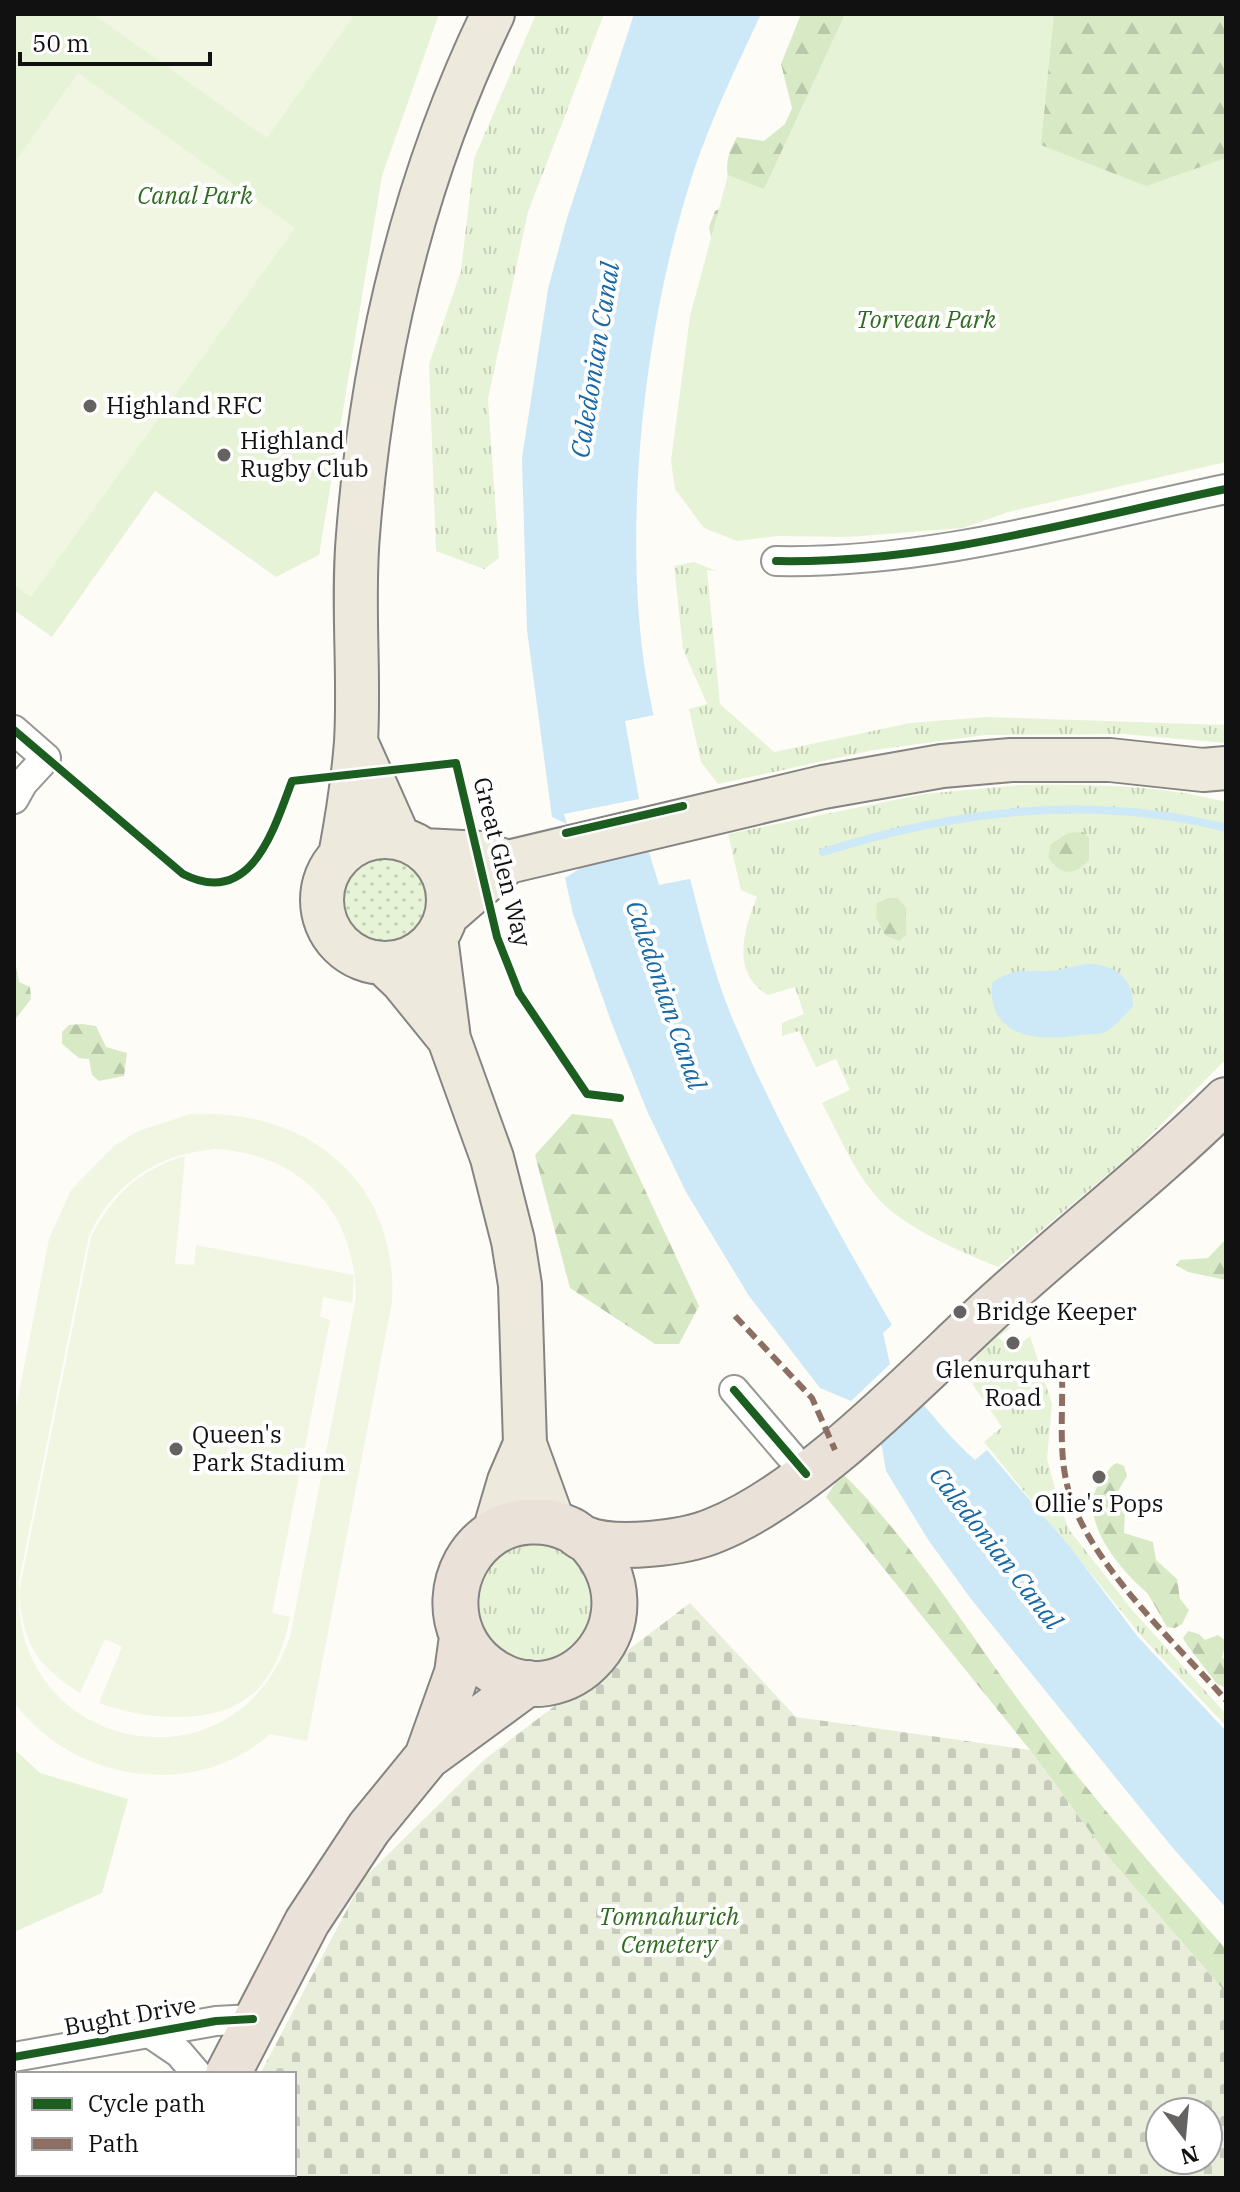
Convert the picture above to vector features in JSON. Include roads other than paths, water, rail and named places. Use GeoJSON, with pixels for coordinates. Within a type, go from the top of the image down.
{"type":"FeatureCollection","features":[{"type":"Feature","properties":{"kind":"highway"},"geometry":{"type":"LineString","coordinates":[[462,1637],[489,1668],[528,1683],[547,1682],[581,1669],[606,1641],[616,1605],[634,1584],[692,1538],[743,1517],[806,1474],[1168,1157],[1226,1100]]}},
{"type":"Feature","properties":{"kind":"highway"},"geometry":{"type":"LineString","coordinates":[[427,1757],[457,1673],[462,1637],[454,1598],[458,1578],[466,1560],[494,1532],[523,1522],[640,1543],[692,1538]]}},
{"type":"Feature","properties":{"kind":"highway"},"geometry":{"type":"LineString","coordinates":[[570,1532],[609,1569],[616,1605]]}},
{"type":"Feature","properties":{"kind":"highway"},"geometry":{"type":"LineString","coordinates":[[229,2072],[253,2019],[307,1922],[353,1851],[427,1757],[528,1683]]}},
{"type":"Feature","properties":{"kind":"main road"},"geometry":{"type":"LineString","coordinates":[[340,856],[356,741],[358,537],[373,399],[405,251],[429,171],[468,65],[493,14]]}},
{"type":"Feature","properties":{"kind":"main road"},"geometry":{"type":"LineString","coordinates":[[356,741],[411,844],[445,880],[441,926],[449,1039],[492,1158],[513,1241],[520,1285],[525,1444],[509,1481],[494,1532]]}},
{"type":"Feature","properties":{"kind":"main road"},"geometry":{"type":"LineString","coordinates":[[508,862],[481,853],[378,837],[357,844],[340,856],[328,873],[322,893],[327,923],[345,948],[363,959],[383,963],[403,960],[422,951],[441,926],[508,862],[823,787],[955,765],[1011,760],[1110,760],[1218,773]]}},
{"type":"Feature","properties":{"kind":"main road"},"geometry":{"type":"LineString","coordinates":[[383,963],[402,981],[449,1039]]}},
{"type":"Feature","properties":{"kind":"main road"},"geometry":{"type":"LineString","coordinates":[[525,1444],[570,1532]]}},
{"type":"Feature","properties":{"kind":"street"},"geometry":{"type":"LineString","coordinates":[[776,561],[854,562],[924,553],[1226,489]]}},
{"type":"Feature","properties":{"kind":"street"},"geometry":{"type":"LineString","coordinates":[[14,730],[46,758],[18,791]]}},
{"type":"Feature","properties":{"kind":"street"},"geometry":{"type":"LineString","coordinates":[[734,1390],[806,1474]]}},
{"type":"Feature","properties":{"kind":"street","name":"Bught Drive"},"geometry":{"type":"LineString","coordinates":[[14,2057],[148,2032],[253,2019]]}},
{"type":"Feature","properties":{"kind":"street","name":"Bught Drive"},"geometry":{"type":"LineString","coordinates":[[148,2032],[179,2053],[195,2072]]}},
{"type":"Feature","properties":{"kind":"water","name":"Caledonian Canal"},"geometry":{"type":"Polygon","coordinates":[[[634,14],[761,14],[709,130],[677,227],[663,287],[643,414],[636,543],[638,604],[646,679],[670,788],[653,804],[663,849],[686,863],[713,962],[750,1060],[788,1138],[893,1327],[887,1337],[915,1389],[934,1417],[975,1460],[987,1450],[1070,1547],[1138,1637],[1226,1731],[1226,1908],[1172,1847],[971,1599],[929,1541],[886,1471],[882,1447],[851,1401],[820,1388],[749,1296],[686,1192],[648,1113],[573,914],[565,878],[579,869],[569,825],[552,817],[527,630],[522,458],[548,289],[567,218],[634,14]]]}},
{"type":"Feature","properties":{"kind":"water"},"geometry":{"type":"Polygon","coordinates":[[[1086,964],[1113,969],[1130,987],[1133,1006],[1105,1032],[1048,1038],[1032,1036],[1018,1032],[998,1015],[992,983],[999,978],[1018,971],[1052,971],[1086,964]]]}},
{"type":"Feature","properties":{"kind":"waterway"},"geometry":{"type":"LineString","coordinates":[[823,852],[923,826],[1023,812],[1124,812],[1226,828]]}},
{"type":"Feature","properties":{"kind":"place","name":"Highland RFC"},"geometry":{"type":"Point","coordinates":[90,406]}},
{"type":"Feature","properties":{"kind":"place","name":"Highland Rugby Club"},"geometry":{"type":"Point","coordinates":[224,455]}},
{"type":"Feature","properties":{"kind":"place","name":"Bridge Keeper"},"geometry":{"type":"Point","coordinates":[960,1312]}},
{"type":"Feature","properties":{"kind":"place","name":"Glenurquhart Road"},"geometry":{"type":"Point","coordinates":[1013,1343]}},
{"type":"Feature","properties":{"kind":"place","name":"Queen's Park Stadium"},"geometry":{"type":"Point","coordinates":[176,1449]}},
{"type":"Feature","properties":{"kind":"place","name":"Ollie's Pops"},"geometry":{"type":"Point","coordinates":[1099,1477]}},
{"type":"Feature","properties":{"kind":"park label","name":"Canal Park"},"geometry":{"type":"Point","coordinates":[195,196]}},
{"type":"Feature","properties":{"kind":"park label","name":"Torvean Park"},"geometry":{"type":"Point","coordinates":[926,320]}},
{"type":"Feature","properties":{"kind":"park label","name":"Tomnahurich Cemetery"},"geometry":{"type":"Point","coordinates":[669,1931]}}]}
